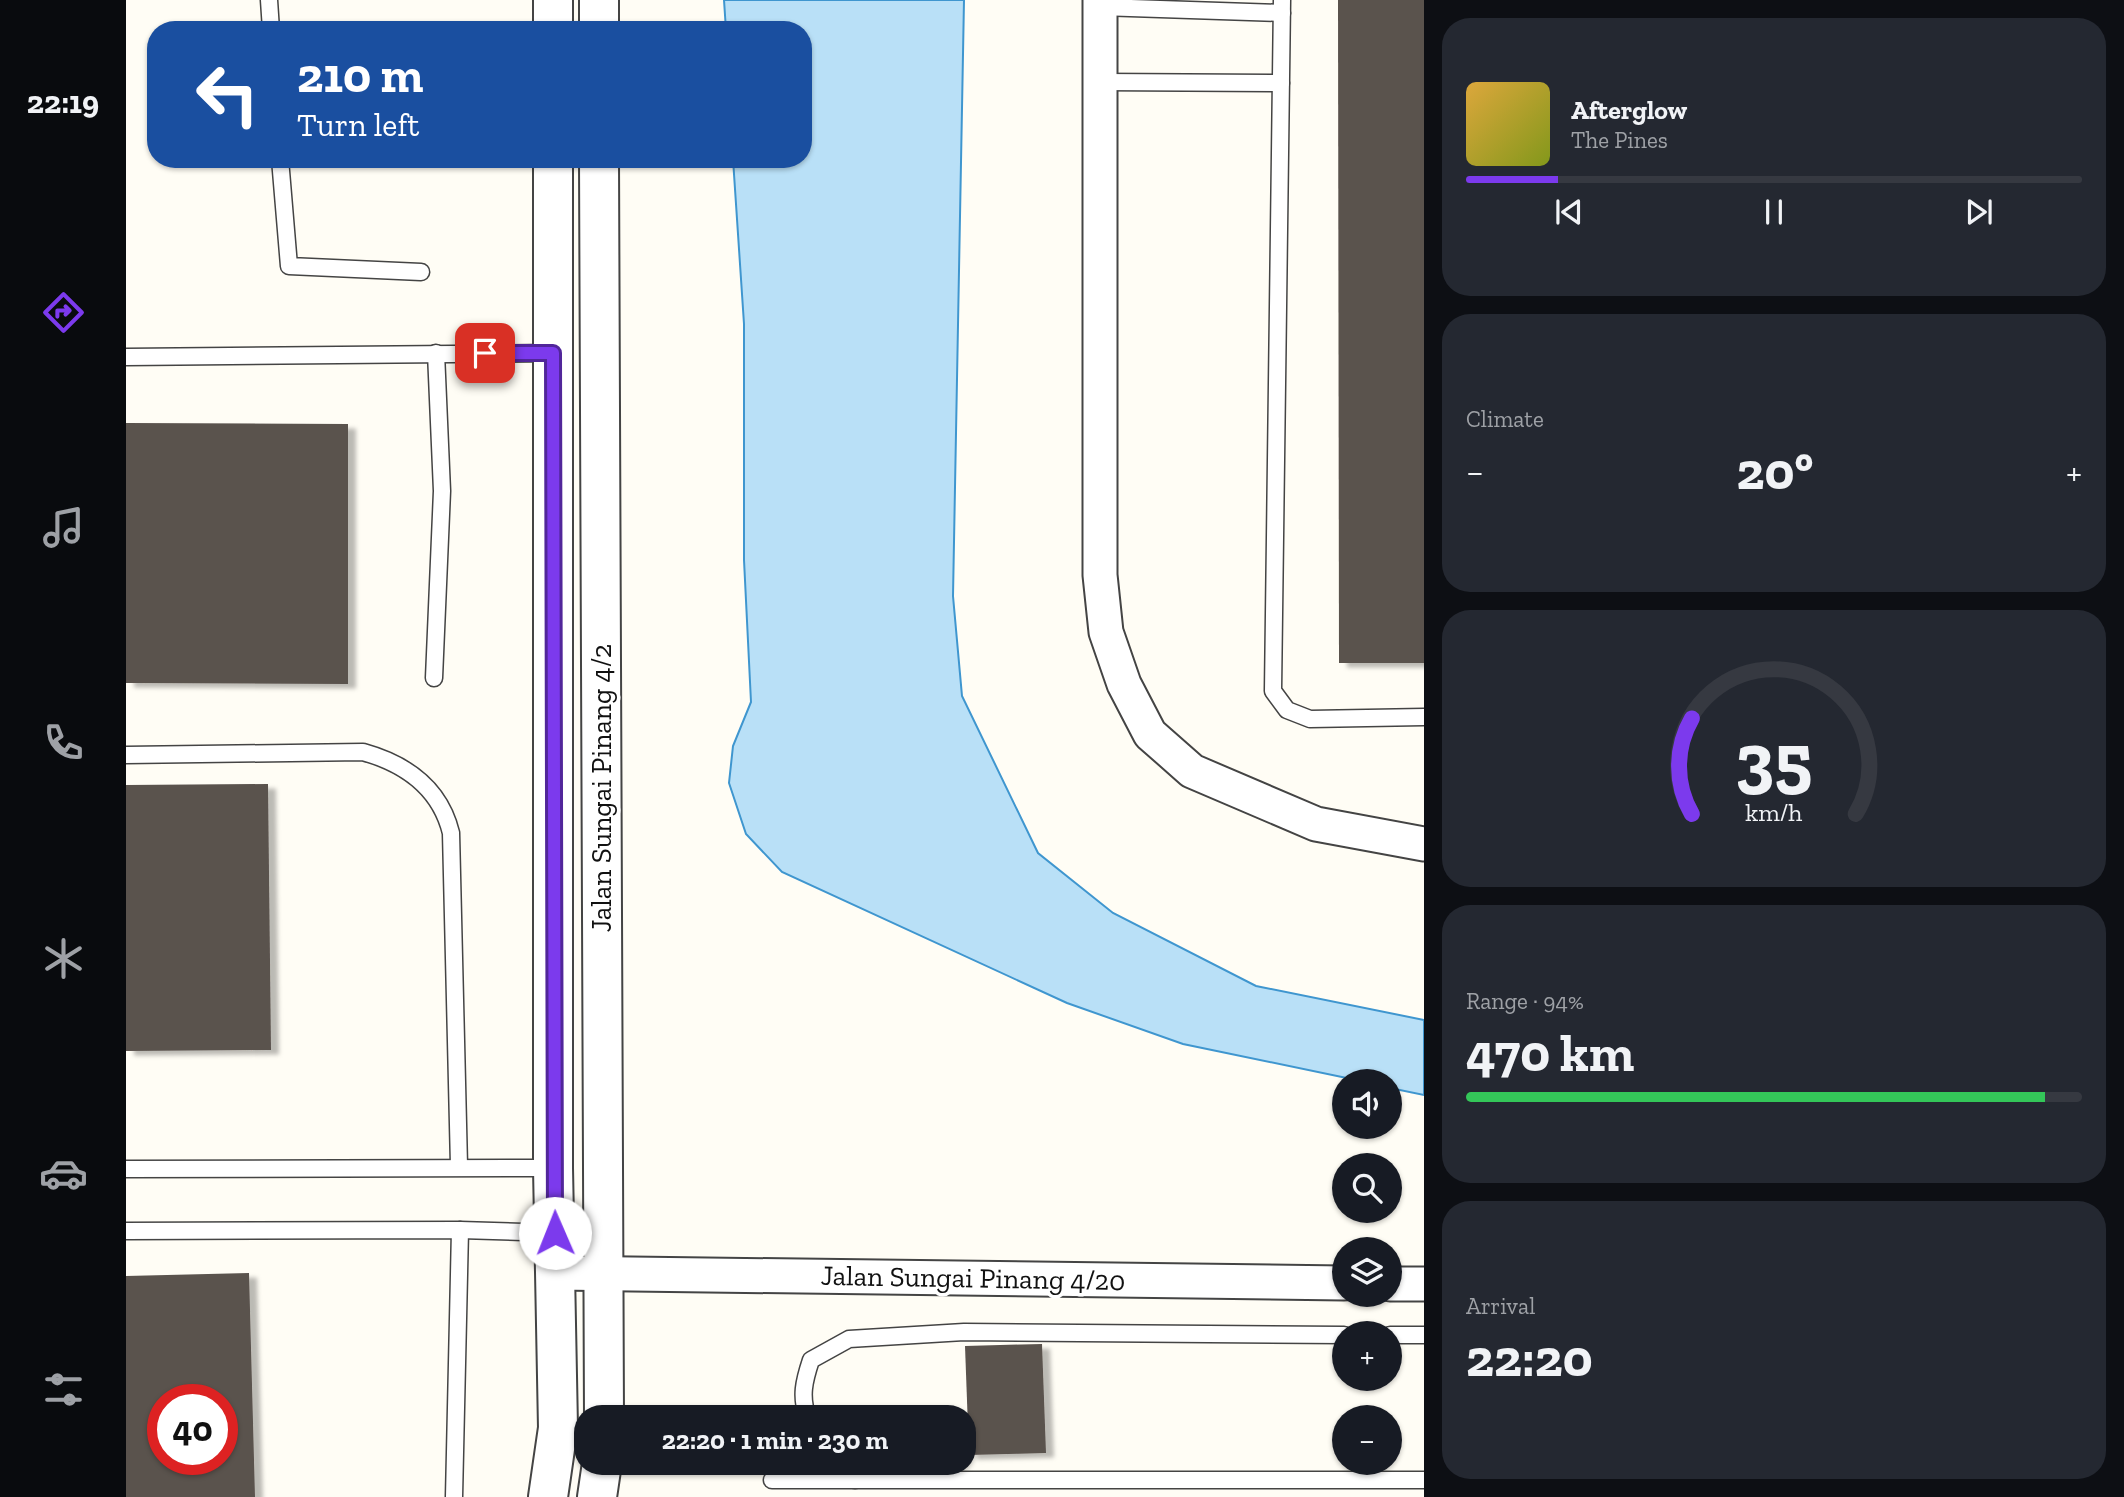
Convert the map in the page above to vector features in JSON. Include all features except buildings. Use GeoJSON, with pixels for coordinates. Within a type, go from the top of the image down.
{"type":"FeatureCollection","features":[{"type":"Feature","properties":{"kind":"street"},"geometry":{"type":"LineString","coordinates":[[553,0],[553,21]]}},
{"type":"Feature","properties":{"kind":"street"},"geometry":{"type":"LineString","coordinates":[[599,0],[599,21]]}},
{"type":"Feature","properties":{"kind":"street"},"geometry":{"type":"LineString","coordinates":[[1100,3],[1100,575],[1106,632],[1124,684],[1150,734],[1192,771],[1316,824],[1424,844]]}},
{"type":"Feature","properties":{"kind":"street","name":"Jalan Sungai Pinang 4/2"},"geometry":{"type":"LineString","coordinates":[[548,1497],[558,1428],[553,1168],[553,168]]}},
{"type":"Feature","properties":{"kind":"street","name":"Jalan Sungai Pinang 4/2"},"geometry":{"type":"LineString","coordinates":[[599,168],[604,1405]]}},
{"type":"Feature","properties":{"kind":"street","name":"Jalan Sungai Pinang 4/20"},"geometry":{"type":"LineString","coordinates":[[556,1273],[1332,1283]]}},
{"type":"Feature","properties":{"kind":"street"},"geometry":{"type":"LineString","coordinates":[[1402,1284],[1424,1284]]}},
{"type":"Feature","properties":{"kind":"street"},"geometry":{"type":"LineString","coordinates":[[597,1497],[600,1475]]}},
{"type":"Feature","properties":{"kind":"lane"},"geometry":{"type":"LineString","coordinates":[[269,0],[270,21]]}},
{"type":"Feature","properties":{"kind":"lane"},"geometry":{"type":"LineString","coordinates":[[1100,3],[1282,7],[1273,691],[1287,710],[1310,719],[1424,717]]}},
{"type":"Feature","properties":{"kind":"lane"},"geometry":{"type":"LineString","coordinates":[[1100,82],[1281,83]]}},
{"type":"Feature","properties":{"kind":"lane"},"geometry":{"type":"LineString","coordinates":[[281,168],[289,266],[421,272]]}},
{"type":"Feature","properties":{"kind":"lane"},"geometry":{"type":"LineString","coordinates":[[434,678],[442,491],[436,352]]}},
{"type":"Feature","properties":{"kind":"lane"},"geometry":{"type":"LineString","coordinates":[[126,357],[553,353]]}},
{"type":"Feature","properties":{"kind":"lane"},"geometry":{"type":"LineString","coordinates":[[126,755],[363,752],[390,759],[414,773],[445,809],[452,833],[459,1166]]}},
{"type":"Feature","properties":{"kind":"lane"},"geometry":{"type":"LineString","coordinates":[[126,1169],[459,1166],[553,1168]]}},
{"type":"Feature","properties":{"kind":"lane"},"geometry":{"type":"LineString","coordinates":[[126,1231],[460,1230],[555,1233]]}},
{"type":"Feature","properties":{"kind":"lane"},"geometry":{"type":"LineString","coordinates":[[454,1497],[460,1230]]}},
{"type":"Feature","properties":{"kind":"lane"},"geometry":{"type":"LineString","coordinates":[[803,1405],[804,1383],[811,1360],[849,1339],[964,1332],[1332,1335]]}},
{"type":"Feature","properties":{"kind":"lane"},"geometry":{"type":"LineString","coordinates":[[1402,1335],[1424,1335]]}},
{"type":"Feature","properties":{"kind":"lane"},"geometry":{"type":"LineString","coordinates":[[850,1475],[855,1480]]}},
{"type":"Feature","properties":{"kind":"lane"},"geometry":{"type":"LineString","coordinates":[[772,1480],[1424,1480]]}},
{"type":"Feature","properties":{"kind":"lane"},"geometry":{"type":"LineString","coordinates":[[887,1480],[887,1497]]}},
{"type":"Feature","properties":{"kind":"lane"},"geometry":{"type":"LineString","coordinates":[[1053,1480],[1053,1497]]}},
{"type":"Feature","properties":{"kind":"water"},"geometry":{"type":"Polygon","coordinates":[[[724,0],[964,0],[953,596],[962,696],[1038,853],[1113,913],[1256,986],[1424,1020],[1424,1095],[1402,1090],[1402,1069],[1332,1069],[1332,1075],[1183,1044],[1067,1003],[782,872],[746,834],[729,783],[733,746],[751,702],[744,560],[744,324],[734,168],[812,168],[812,21],[725,21],[724,0]]]}},
{"type":"Feature","properties":{"kind":"route"},"geometry":{"type":"LineString","coordinates":[[485,353],[553,353],[555,1233]]}}]}
